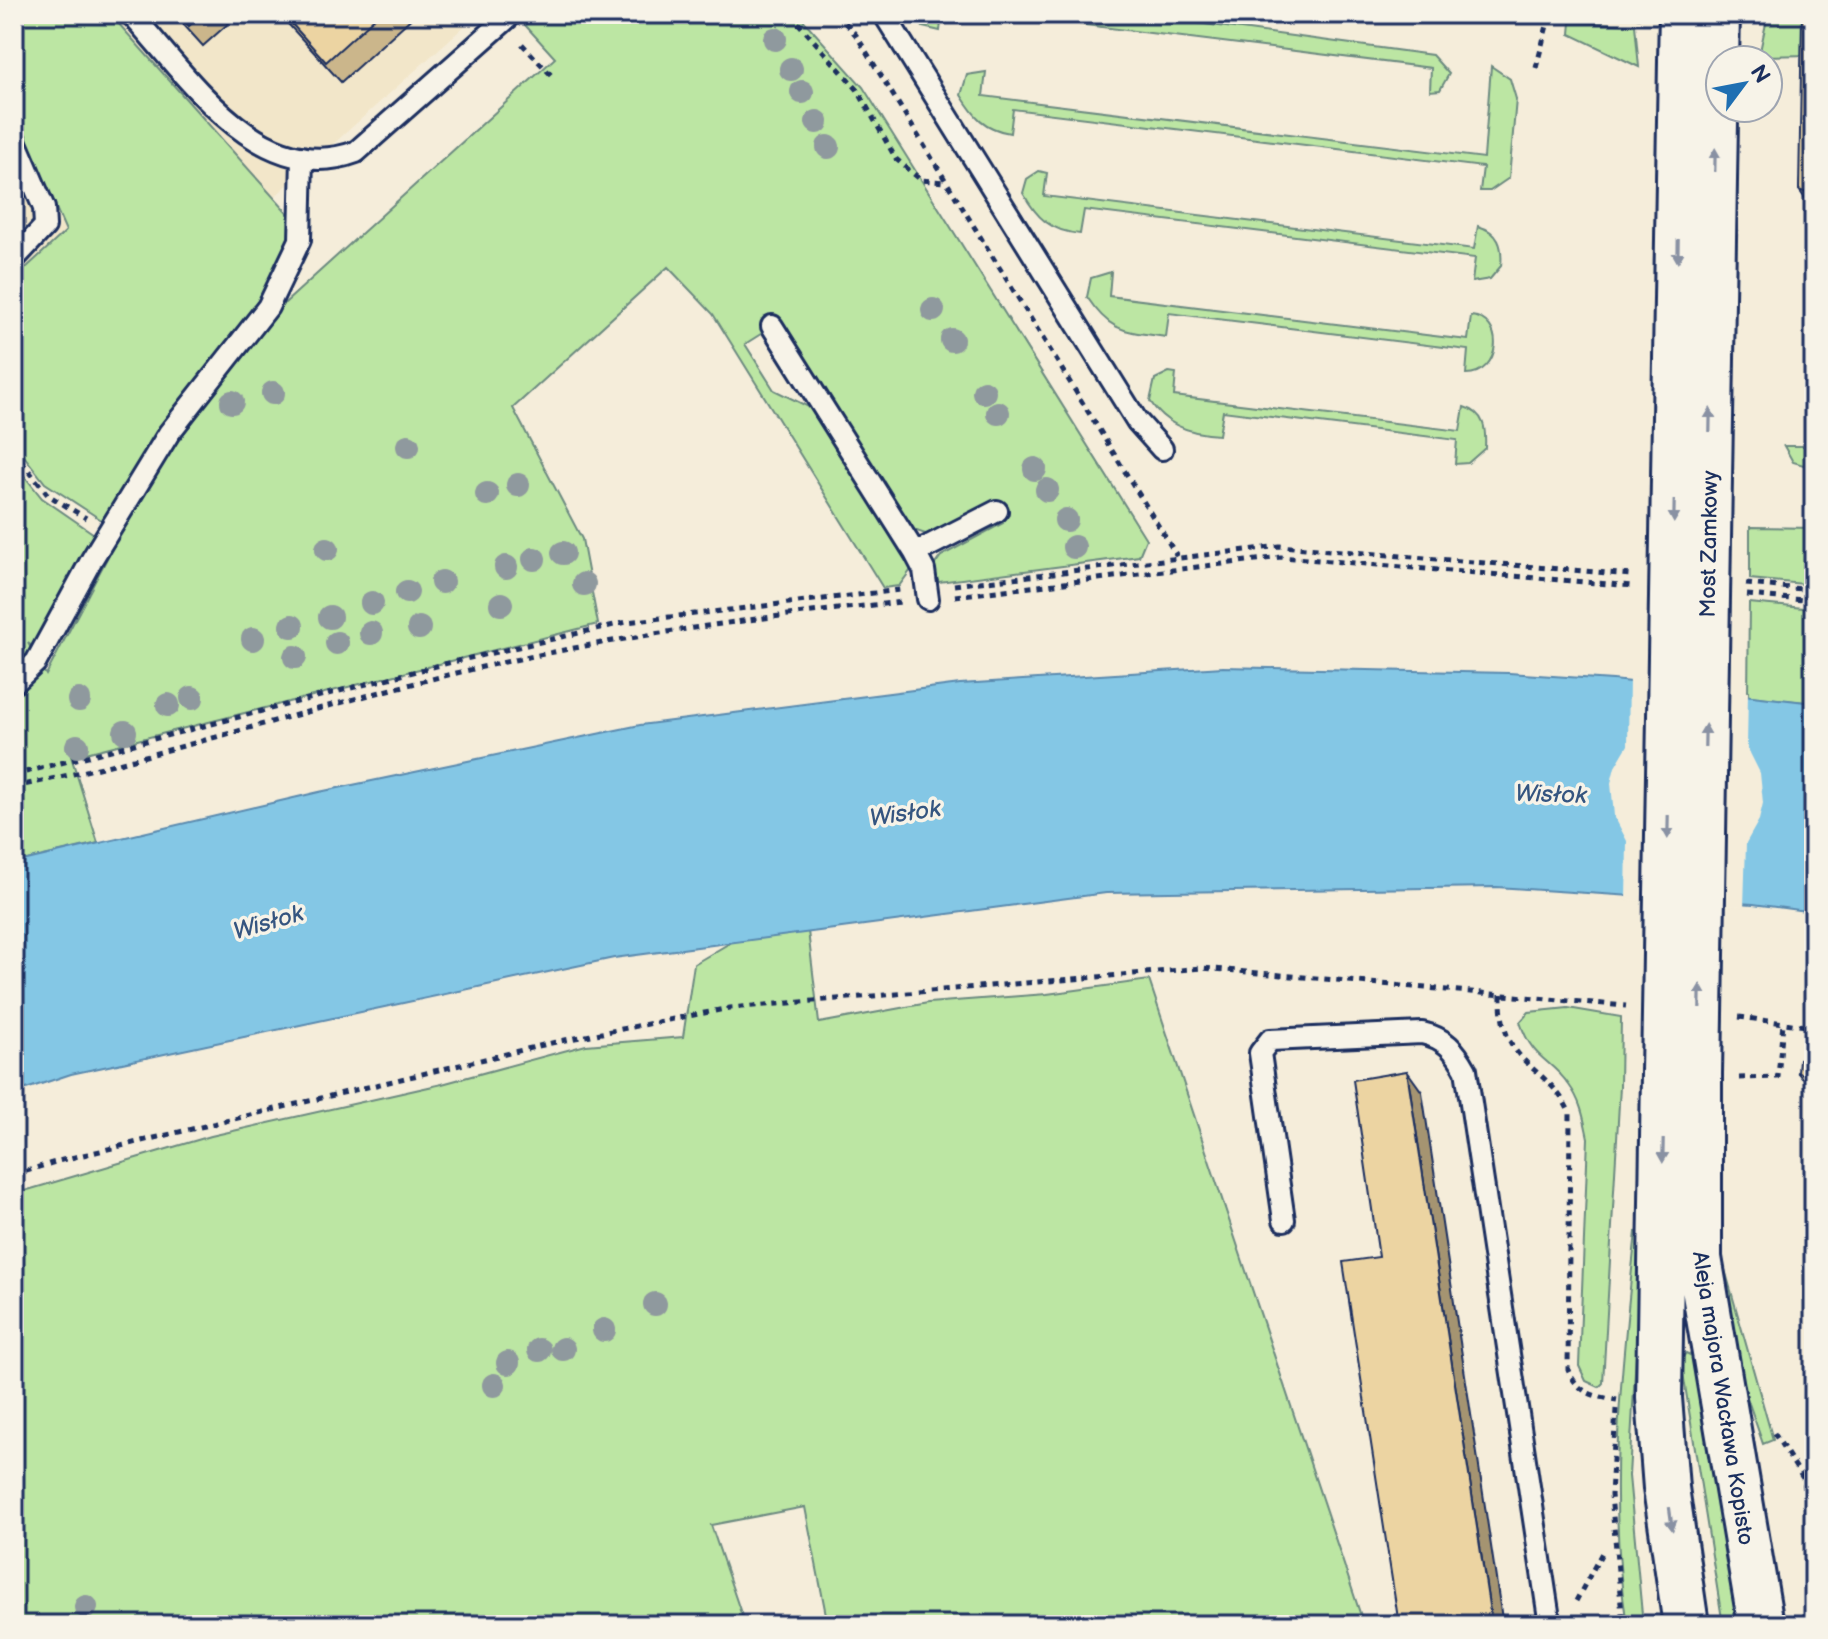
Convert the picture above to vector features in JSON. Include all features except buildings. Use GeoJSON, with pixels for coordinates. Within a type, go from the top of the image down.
{"type":"FeatureCollection","features":[{"type":"Feature","properties":{"kind":"main road","name":"Most Zamkowy"},"geometry":{"type":"LineString","coordinates":[[1682,14],[1699,61]]}},
{"type":"Feature","properties":{"kind":"main road","name":"Most Zamkowy"},"geometry":{"type":"LineString","coordinates":[[1682,1073],[1699,61],[1717,14]]}},
{"type":"Feature","properties":{"kind":"main road","name":"Aleja majora Wacława Kopisto"},"geometry":{"type":"LineString","coordinates":[[1682,1073],[1659,1398],[1666,1488],[1686,1625]]}},
{"type":"Feature","properties":{"kind":"main road","name":"Aleja majora Wacława Kopisto"},"geometry":{"type":"LineString","coordinates":[[1682,1073],[1699,1258],[1761,1625]]}},
{"type":"Feature","properties":{"kind":"lane"},"geometry":{"type":"LineString","coordinates":[[131,14],[229,121],[265,146],[302,157],[334,161],[356,152],[508,18]]}},
{"type":"Feature","properties":{"kind":"lane"},"geometry":{"type":"LineString","coordinates":[[884,14],[1137,421],[1162,449]]}},
{"type":"Feature","properties":{"kind":"lane"},"geometry":{"type":"LineString","coordinates":[[14,138],[44,208],[45,226],[14,259]]}},
{"type":"Feature","properties":{"kind":"lane"},"geometry":{"type":"LineString","coordinates":[[14,683],[36,662],[169,433],[268,307],[300,240],[302,157]]}},
{"type":"Feature","properties":{"kind":"lane"},"geometry":{"type":"LineString","coordinates":[[772,326],[915,553],[924,570],[928,599]]}},
{"type":"Feature","properties":{"kind":"lane"},"geometry":{"type":"LineString","coordinates":[[915,553],[997,511]]}},
{"type":"Feature","properties":{"kind":"lane"},"geometry":{"type":"LineString","coordinates":[[1284,1220],[1260,1053],[1270,1040],[1422,1033],[1437,1036],[1450,1045],[1466,1070],[1550,1625]]}},
{"type":"Feature","properties":{"kind":"path"},"geometry":{"type":"LineString","coordinates":[[790,14],[857,89],[896,159],[921,180],[947,183]]}},
{"type":"Feature","properties":{"kind":"path"},"geometry":{"type":"LineString","coordinates":[[837,14],[856,35],[1177,556]]}},
{"type":"Feature","properties":{"kind":"path"},"geometry":{"type":"LineString","coordinates":[[1536,68],[1550,14]]}},
{"type":"Feature","properties":{"kind":"path"},"geometry":{"type":"LineString","coordinates":[[1613,14],[1636,15]]}},
{"type":"Feature","properties":{"kind":"path"},"geometry":{"type":"LineString","coordinates":[[508,18],[553,77]]}},
{"type":"Feature","properties":{"kind":"path"},"geometry":{"type":"LineString","coordinates":[[14,452],[48,495],[109,532]]}},
{"type":"Feature","properties":{"kind":"path"},"geometry":{"type":"LineString","coordinates":[[14,787],[448,675],[627,635],[732,619],[1281,557],[1643,587]]}},
{"type":"Feature","properties":{"kind":"path"},"geometry":{"type":"LineString","coordinates":[[1736,594],[1814,601]]}},
{"type":"Feature","properties":{"kind":"path"},"geometry":{"type":"LineString","coordinates":[[14,1175],[73,1157],[560,1041],[730,1008],[1203,968],[1501,994],[1505,1027],[1516,1054],[1560,1095],[1570,1114],[1568,1370],[1578,1387],[1589,1395],[1617,1400]]}},
{"type":"Feature","properties":{"kind":"path"},"geometry":{"type":"LineString","coordinates":[[1747,1078],[1778,1077],[1783,1023]]}},
{"type":"Feature","properties":{"kind":"path"},"geometry":{"type":"LineString","coordinates":[[1570,1612],[1604,1549]]}},
{"type":"Feature","properties":{"kind":"shaded area"},"geometry":{"type":"Polygon","coordinates":[[[14,14],[478,14],[192,271],[14,373],[14,14]]]}},
{"type":"Feature","properties":{"kind":"green space"},"geometry":{"type":"Polygon","coordinates":[[[14,14],[110,14],[294,220],[282,262],[263,299],[103,521],[45,483],[14,443],[14,279],[66,231],[14,112],[14,14]]]}},
{"type":"Feature","properties":{"kind":"green space"},"geometry":{"type":"Polygon","coordinates":[[[536,14],[798,14],[863,87],[1146,539],[1139,556],[939,582],[934,576],[933,567],[941,556],[1003,523],[992,502],[928,535],[911,529],[780,322],[745,344],[774,390],[815,410],[913,567],[899,586],[883,588],[713,314],[668,267],[513,408],[582,539],[598,624],[74,756],[70,753],[98,843],[14,863],[14,463],[42,498],[97,536],[35,649],[28,643],[46,675],[127,520],[175,445],[275,312],[555,58],[525,25],[536,14]]]}},
{"type":"Feature","properties":{"kind":"green space"},"geometry":{"type":"Polygon","coordinates":[[[913,14],[942,14],[940,31],[923,27],[913,14]]]}},
{"type":"Feature","properties":{"kind":"green space"},"geometry":{"type":"Polygon","coordinates":[[[997,14],[1131,14],[1432,55],[1449,74],[1440,90],[1430,91],[1431,68],[997,14]]]}},
{"type":"Feature","properties":{"kind":"green space"},"geometry":{"type":"Polygon","coordinates":[[[1768,14],[1814,14],[1814,55],[1784,56],[1784,44],[1762,44],[1768,14]]]}},
{"type":"Feature","properties":{"kind":"green space"},"geometry":{"type":"Polygon","coordinates":[[[1571,22],[1635,25],[1639,67],[1570,34],[1571,22]]]}},
{"type":"Feature","properties":{"kind":"green space"},"geometry":{"type":"Polygon","coordinates":[[[1491,66],[1510,79],[1516,99],[1509,178],[1490,191],[1480,191],[1483,167],[1013,109],[1010,133],[981,120],[961,95],[967,75],[986,72],[983,96],[1484,158],[1491,66]]]}},
{"type":"Feature","properties":{"kind":"green space"},"geometry":{"type":"Polygon","coordinates":[[[1039,171],[1047,173],[1044,196],[1474,249],[1478,226],[1491,232],[1498,241],[1501,266],[1490,279],[1472,282],[1475,258],[1084,210],[1080,234],[1060,230],[1034,210],[1023,193],[1027,179],[1039,171]]]}},
{"type":"Feature","properties":{"kind":"green space"},"geometry":{"type":"Polygon","coordinates":[[[1111,272],[1109,296],[1442,337],[1468,340],[1471,316],[1482,319],[1490,326],[1495,346],[1486,365],[1478,372],[1466,374],[1468,350],[1169,313],[1166,337],[1139,333],[1111,324],[1087,297],[1091,278],[1111,272]]]}},
{"type":"Feature","properties":{"kind":"green space"},"geometry":{"type":"Polygon","coordinates":[[[1169,372],[1176,373],[1174,396],[1460,431],[1464,407],[1476,413],[1483,423],[1485,448],[1468,463],[1455,464],[1457,440],[1223,411],[1219,435],[1199,433],[1171,422],[1150,401],[1155,379],[1169,372]]]}},
{"type":"Feature","properties":{"kind":"green space"},"geometry":{"type":"Polygon","coordinates":[[[1784,446],[1814,446],[1814,468],[1793,462],[1784,446]]]}},
{"type":"Feature","properties":{"kind":"green space"},"geometry":{"type":"Polygon","coordinates":[[[1750,527],[1814,528],[1814,585],[1750,579],[1750,527]]]}},
{"type":"Feature","properties":{"kind":"green space"},"geometry":{"type":"Polygon","coordinates":[[[1749,603],[1814,609],[1814,703],[1748,696],[1749,603]]]}},
{"type":"Feature","properties":{"kind":"green space"},"geometry":{"type":"Polygon","coordinates":[[[808,931],[819,1023],[928,1003],[1047,994],[1149,980],[1364,1625],[828,1625],[805,1507],[711,1525],[745,1625],[14,1625],[14,1194],[211,1136],[442,1084],[586,1045],[683,1037],[694,964],[735,940],[808,931]]]}},
{"type":"Feature","properties":{"kind":"green space"},"geometry":{"type":"Polygon","coordinates":[[[1568,1008],[1621,1017],[1603,1383],[1599,1387],[1586,1381],[1579,1366],[1588,1138],[1585,1124],[1573,1091],[1536,1052],[1520,1022],[1529,1012],[1568,1008]]]}},
{"type":"Feature","properties":{"kind":"green space"},"geometry":{"type":"Polygon","coordinates":[[[1711,1220],[1773,1440],[1763,1444],[1730,1348],[1711,1220]]]}},
{"type":"Feature","properties":{"kind":"green space"},"geometry":{"type":"Polygon","coordinates":[[[1643,1231],[1629,1476],[1643,1625],[1627,1625],[1618,1527],[1618,1428],[1636,1232],[1643,1231]]]}},
{"type":"Feature","properties":{"kind":"green space"},"geometry":{"type":"Polygon","coordinates":[[[1686,1353],[1694,1357],[1739,1625],[1723,1625],[1681,1360],[1686,1353]]]}},
{"type":"Feature","properties":{"kind":"water","name":"Wisłok"},"geometry":{"type":"Polygon","coordinates":[[[1223,667],[1509,673],[1613,680],[1814,703],[1814,912],[1753,904],[1496,887],[1106,893],[614,958],[71,1074],[14,1093],[14,863],[319,792],[640,725],[960,684],[1223,667]]]}},
{"type":"Feature","properties":{"kind":"pier"},"geometry":{"type":"Polygon","coordinates":[[[1629,678],[1748,692],[1747,747],[1760,773],[1763,803],[1759,820],[1746,843],[1744,907],[1626,900],[1627,841],[1614,816],[1611,783],[1615,767],[1628,745],[1629,678]]]}}]}
